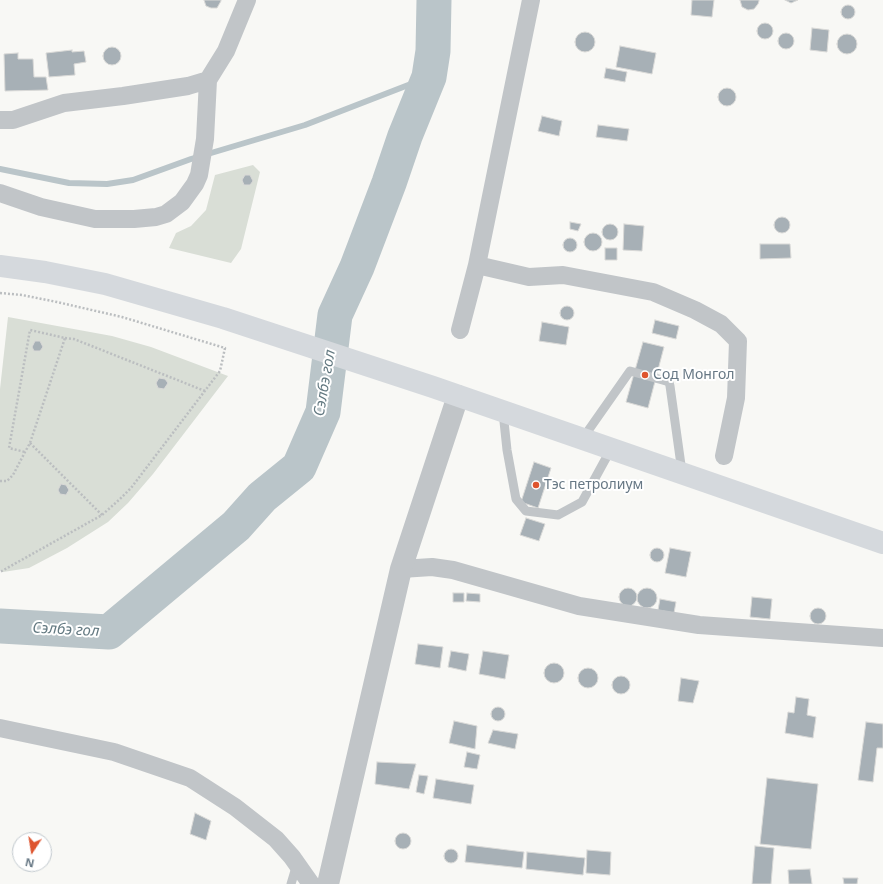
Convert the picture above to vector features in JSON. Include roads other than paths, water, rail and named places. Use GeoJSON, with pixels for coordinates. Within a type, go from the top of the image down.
{"type":"FeatureCollection","features":[{"type":"Feature","properties":{"kind":"main road"},"geometry":{"type":"LineString","coordinates":[[0,266],[45,272],[105,284],[223,318],[583,438],[682,474],[883,543]]}},
{"type":"Feature","properties":{"kind":"street"},"geometry":{"type":"LineString","coordinates":[[0,193],[41,207],[79,216],[110,220],[156,217],[166,214],[175,208],[190,192],[199,175],[205,139],[208,80],[226,51],[247,0]]}},
{"type":"Feature","properties":{"kind":"street"},"geometry":{"type":"LineString","coordinates":[[460,330],[477,265],[532,0]]}},
{"type":"Feature","properties":{"kind":"street"},"geometry":{"type":"LineString","coordinates":[[0,120],[13,120],[64,103],[188,86],[208,80]]}},
{"type":"Feature","properties":{"kind":"street"},"geometry":{"type":"LineString","coordinates":[[477,265],[529,276],[563,275],[653,292],[695,310],[721,324],[738,341],[736,398],[724,456]]}},
{"type":"Feature","properties":{"kind":"street"},"geometry":{"type":"LineString","coordinates":[[328,884],[401,569],[458,396]]}},
{"type":"Feature","properties":{"kind":"street"},"geometry":{"type":"LineString","coordinates":[[401,569],[432,567],[453,570],[579,606],[699,625],[883,638]]}},
{"type":"Feature","properties":{"kind":"street"},"geometry":{"type":"LineString","coordinates":[[0,728],[114,752],[190,778],[235,807],[276,839],[312,884]]}},
{"type":"Feature","properties":{"kind":"lane"},"geometry":{"type":"LineString","coordinates":[[583,438],[630,371],[669,382],[682,474]]}},
{"type":"Feature","properties":{"kind":"lane"},"geometry":{"type":"LineString","coordinates":[[503,411],[507,450],[516,499],[526,511],[558,515],[582,502],[611,448]]}},
{"type":"Feature","properties":{"kind":"lane"},"geometry":{"type":"LineString","coordinates":[[291,884],[297,864]]}},
{"type":"Feature","properties":{"kind":"waterway","name":"Сэлбэ гол"},"geometry":{"type":"LineString","coordinates":[[0,626],[109,632],[236,526],[262,497],[299,467],[323,412],[335,315],[357,267],[405,136],[429,77],[433,51],[434,0]]}},
{"type":"Feature","properties":{"kind":"waterway"},"geometry":{"type":"LineString","coordinates":[[0,169],[69,183],[107,184],[133,180],[191,159],[305,125],[429,77]]}},
{"type":"Feature","properties":{"kind":"place","name":"Сод Монгол"},"geometry":{"type":"Point","coordinates":[645,375]}},
{"type":"Feature","properties":{"kind":"place","name":"Тэс петролиум"},"geometry":{"type":"Point","coordinates":[536,485]}}]}
